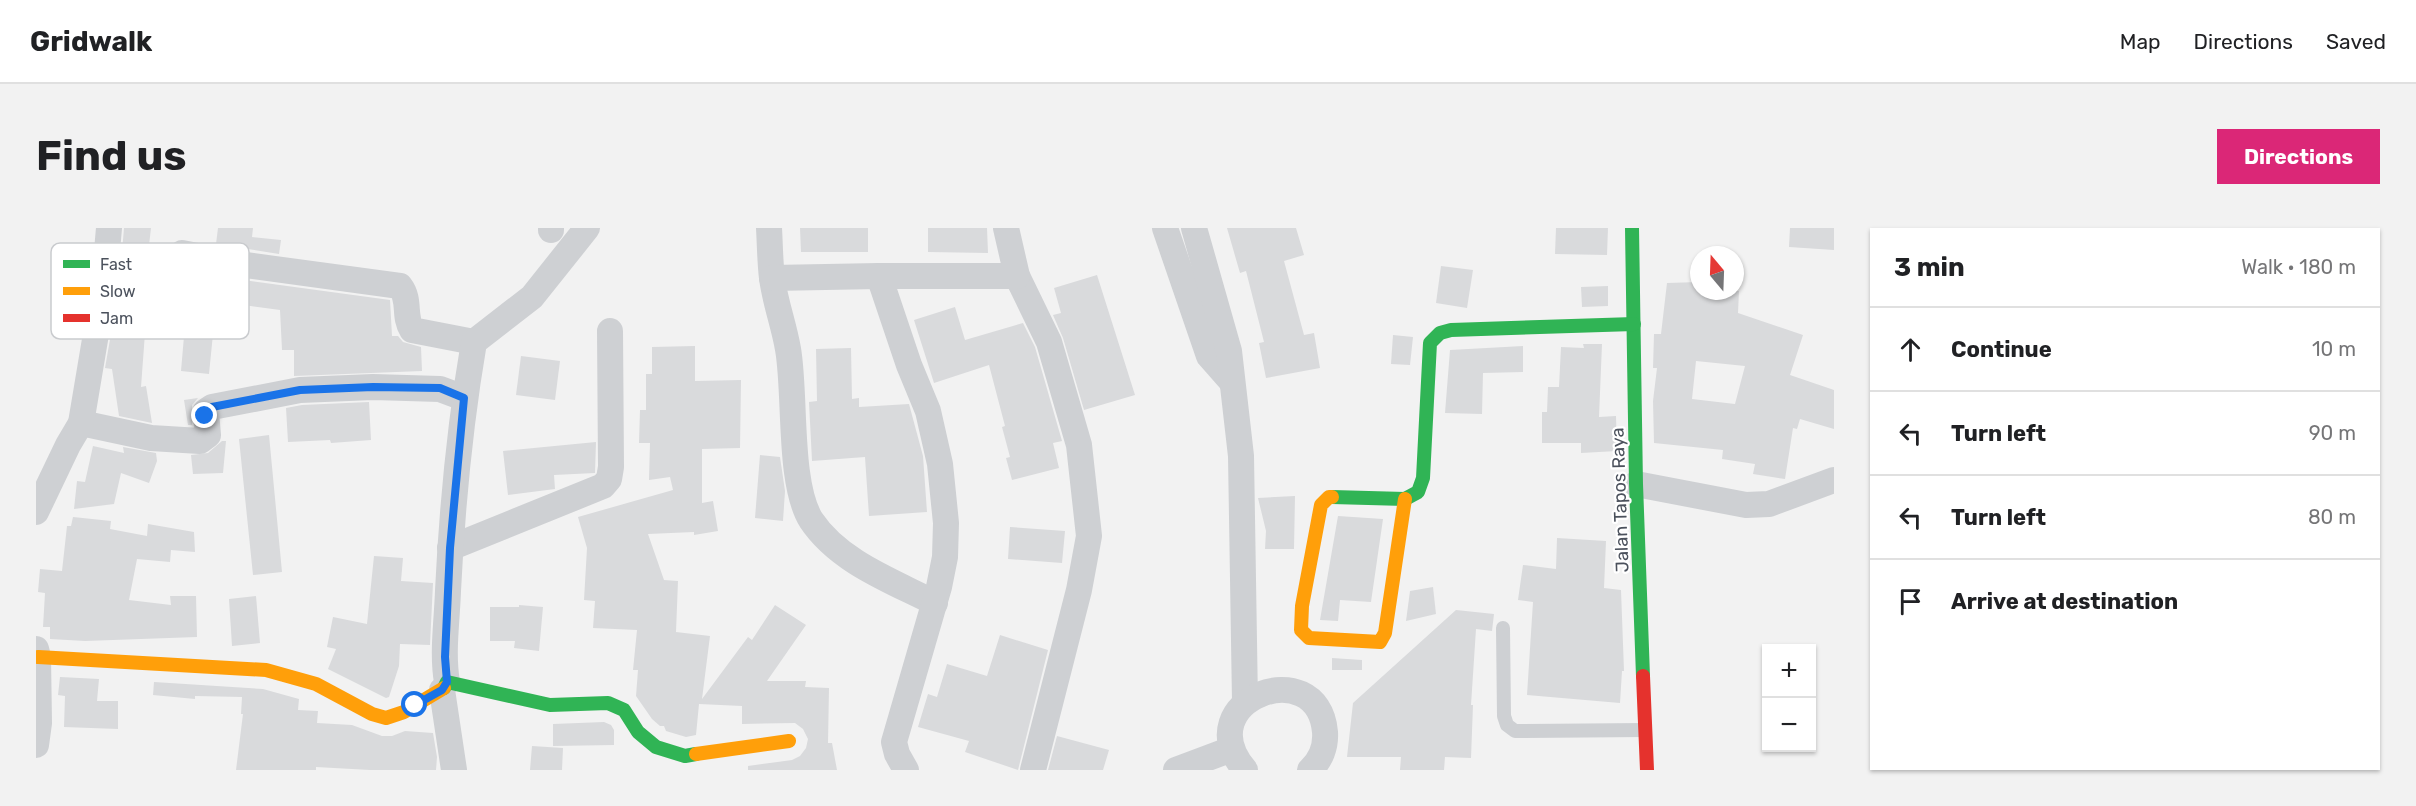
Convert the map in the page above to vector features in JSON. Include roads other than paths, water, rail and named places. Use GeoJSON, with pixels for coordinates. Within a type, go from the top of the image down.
{"type":"FeatureCollection","features":[{"type":"Feature","properties":{"kind":"street"},"geometry":{"type":"LineString","coordinates":[[108,243],[109,228]]}},
{"type":"Feature","properties":{"kind":"street"},"geometry":{"type":"LineString","coordinates":[[454,770],[445,686],[450,548],[464,398],[474,342],[532,297],[587,228]]}},
{"type":"Feature","properties":{"kind":"street"},"geometry":{"type":"LineString","coordinates":[[769,228],[772,278],[789,350],[798,476],[803,502],[812,520],[831,542],[859,564],[935,603]]}},
{"type":"Feature","properties":{"kind":"street"},"geometry":{"type":"LineString","coordinates":[[1006,228],[1017,276],[1049,342],[1079,445],[1089,536],[1079,590],[1033,770]]}},
{"type":"Feature","properties":{"kind":"street"},"geometry":{"type":"LineString","coordinates":[[1165,228],[1209,356],[1231,381]]}},
{"type":"Feature","properties":{"kind":"street"},"geometry":{"type":"LineString","coordinates":[[1194,228],[1229,351],[1241,456],[1245,702]]}},
{"type":"Feature","properties":{"kind":"street","name":"Jalan Tapos Raya"},"geometry":{"type":"LineString","coordinates":[[1632,228],[1636,484],[1647,770]]}},
{"type":"Feature","properties":{"kind":"street"},"geometry":{"type":"LineString","coordinates":[[249,265],[400,286],[407,297],[407,318],[412,330],[474,342]]}},
{"type":"Feature","properties":{"kind":"street"},"geometry":{"type":"LineString","coordinates":[[879,276],[909,364],[928,411],[940,464],[946,523],[945,557],[935,603],[894,742],[897,754],[906,770]]}},
{"type":"Feature","properties":{"kind":"street"},"geometry":{"type":"LineString","coordinates":[[772,278],[1017,276]]}},
{"type":"Feature","properties":{"kind":"street"},"geometry":{"type":"LineString","coordinates":[[1405,499],[1385,633],[1380,642],[1309,638],[1301,630],[1302,606],[1322,505],[1329,497],[1405,499],[1418,492],[1423,478],[1430,343],[1440,333],[1451,330],[1634,324]]}},
{"type":"Feature","properties":{"kind":"street"},"geometry":{"type":"LineString","coordinates":[[450,548],[603,486],[609,479],[611,467],[610,331]]}},
{"type":"Feature","properties":{"kind":"street"},"geometry":{"type":"LineString","coordinates":[[36,512],[81,423],[96,339]]}},
{"type":"Feature","properties":{"kind":"street"},"geometry":{"type":"LineString","coordinates":[[81,423],[151,438],[200,441],[208,435],[205,416],[206,411],[212,407],[300,390],[373,387],[440,388],[464,398]]}},
{"type":"Feature","properties":{"kind":"street"},"geometry":{"type":"LineString","coordinates":[[1636,484],[1746,505],[1769,504],[1834,480]]}},
{"type":"Feature","properties":{"kind":"street"},"geometry":{"type":"LineString","coordinates":[[36,745],[39,723],[37,653],[266,670],[316,684],[372,714],[386,718],[404,712],[445,686],[550,705],[608,703],[624,710],[638,732],[656,747],[685,756],[789,741]]}},
{"type":"Feature","properties":{"kind":"street"},"geometry":{"type":"LineString","coordinates":[[1176,770],[1238,760],[1230,733],[1235,716],[1245,702],[1256,694],[1270,690],[1284,690],[1298,693],[1310,701],[1322,719],[1326,740],[1322,753],[1310,770]]}},
{"type":"Feature","properties":{"kind":"lane"},"geometry":{"type":"LineString","coordinates":[[1503,628],[1504,716],[1507,725],[1515,731],[1645,730]]}}]}
